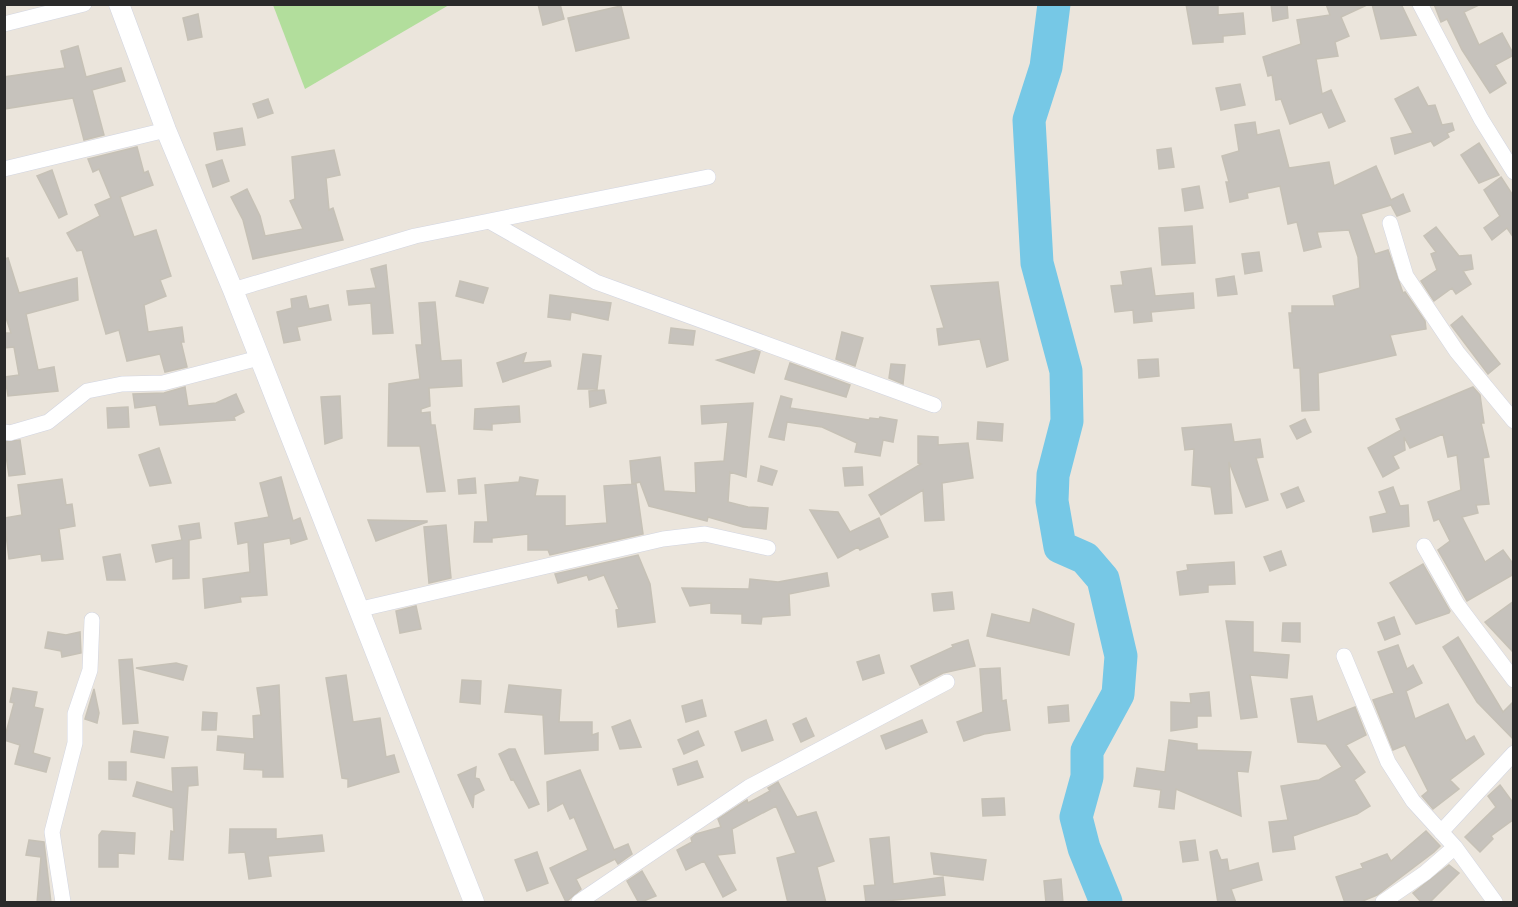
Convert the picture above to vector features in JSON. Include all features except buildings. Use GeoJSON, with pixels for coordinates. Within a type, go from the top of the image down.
{"type":"FeatureCollection","features":[{"type":"Feature","properties":{"kind":"street"},"geometry":{"type":"LineString","coordinates":[[4,24],[84,4]]}},
{"type":"Feature","properties":{"kind":"street"},"geometry":{"type":"LineString","coordinates":[[119,4],[166,130],[233,290],[474,903]]}},
{"type":"Feature","properties":{"kind":"street"},"geometry":{"type":"LineString","coordinates":[[1420,4],[1476,109],[1514,172]]}},
{"type":"Feature","properties":{"kind":"street"},"geometry":{"type":"LineString","coordinates":[[4,170],[166,130]]}},
{"type":"Feature","properties":{"kind":"street"},"geometry":{"type":"LineString","coordinates":[[233,290],[415,236],[708,177]]}},
{"type":"Feature","properties":{"kind":"street"},"geometry":{"type":"LineString","coordinates":[[489,221],[596,282],[934,405]]}},
{"type":"Feature","properties":{"kind":"street"},"geometry":{"type":"LineString","coordinates":[[1390,223],[1406,276],[1457,352],[1514,421]]}},
{"type":"Feature","properties":{"kind":"street"},"geometry":{"type":"LineString","coordinates":[[4,432],[10,433],[48,422],[87,391],[122,384],[164,383],[259,358]]}},
{"type":"Feature","properties":{"kind":"street"},"geometry":{"type":"LineString","coordinates":[[357,610],[663,539],[705,534],[768,548]]}},
{"type":"Feature","properties":{"kind":"street"},"geometry":{"type":"LineString","coordinates":[[1424,546],[1457,604],[1514,680]]}},
{"type":"Feature","properties":{"kind":"street"},"geometry":{"type":"LineString","coordinates":[[63,903],[52,832],[75,743],[75,714],[90,670],[92,620]]}},
{"type":"Feature","properties":{"kind":"street"},"geometry":{"type":"LineString","coordinates":[[1344,656],[1388,762],[1413,801],[1455,847],[1495,903]]}},
{"type":"Feature","properties":{"kind":"street"},"geometry":{"type":"LineString","coordinates":[[579,903],[749,787],[947,682]]}},
{"type":"Feature","properties":{"kind":"street"},"geometry":{"type":"LineString","coordinates":[[1441,832],[1514,753]]}},
{"type":"Feature","properties":{"kind":"street"},"geometry":{"type":"LineString","coordinates":[[1383,903],[1425,873],[1455,847]]}},
{"type":"Feature","properties":{"kind":"green space"},"geometry":{"type":"Polygon","coordinates":[[[273,5],[449,5],[305,89],[273,5]]]}},
{"type":"Feature","properties":{"kind":"waterway"},"geometry":{"type":"LineString","coordinates":[[1054,4],[1046,67],[1029,120],[1037,263],[1066,371],[1067,421],[1053,475],[1052,501],[1060,547],[1085,558],[1103,579],[1121,656],[1118,694],[1087,751],[1087,777],[1076,817],[1084,848],[1106,902]]}}]}
